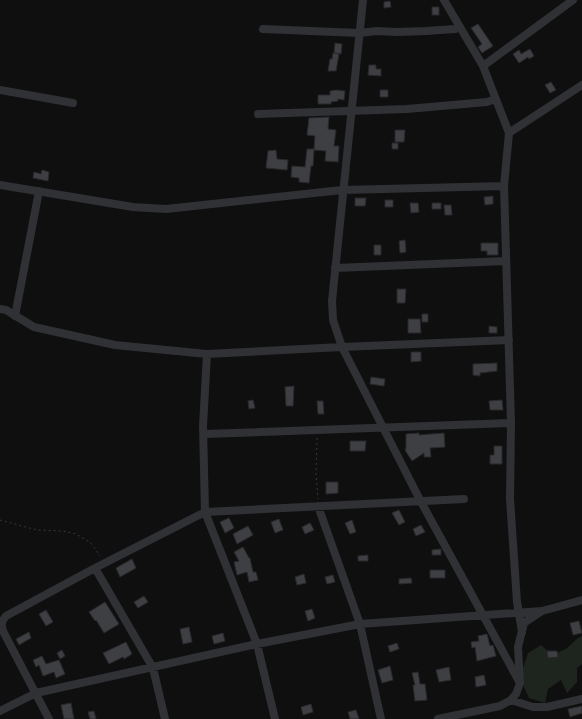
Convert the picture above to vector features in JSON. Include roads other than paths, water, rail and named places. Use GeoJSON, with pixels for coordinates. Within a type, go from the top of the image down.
{"type":"FeatureCollection","features":[{"type":"Feature","properties":{"kind":"street"},"geometry":{"type":"LineString","coordinates":[[363,0],[342,190],[332,301],[333,320],[342,347],[420,500],[520,683]]}},
{"type":"Feature","properties":{"kind":"street"},"geometry":{"type":"LineString","coordinates":[[444,0],[483,66],[509,133],[504,186],[511,423],[510,499],[522,632]]}},
{"type":"Feature","properties":{"kind":"street"},"geometry":{"type":"LineString","coordinates":[[483,66],[573,0]]}},
{"type":"Feature","properties":{"kind":"street"},"geometry":{"type":"LineString","coordinates":[[263,29],[359,33],[377,31],[396,32],[455,29],[460,27]]}},
{"type":"Feature","properties":{"kind":"street"},"geometry":{"type":"LineString","coordinates":[[509,133],[582,85]]}},
{"type":"Feature","properties":{"kind":"street"},"geometry":{"type":"LineString","coordinates":[[0,90],[73,103]]}},
{"type":"Feature","properties":{"kind":"street"},"geometry":{"type":"LineString","coordinates":[[258,114],[407,109],[487,102],[496,99]]}},
{"type":"Feature","properties":{"kind":"street"},"geometry":{"type":"LineString","coordinates":[[0,185],[133,207],[166,209],[342,190],[504,186]]}},
{"type":"Feature","properties":{"kind":"street"},"geometry":{"type":"LineString","coordinates":[[15,316],[39,192]]}},
{"type":"Feature","properties":{"kind":"street"},"geometry":{"type":"LineString","coordinates":[[335,268],[506,261]]}},
{"type":"Feature","properties":{"kind":"street"},"geometry":{"type":"LineString","coordinates":[[0,309],[6,310],[34,327],[115,345],[207,354],[509,340]]}},
{"type":"Feature","properties":{"kind":"street"},"geometry":{"type":"LineString","coordinates":[[207,354],[204,434],[205,512],[258,644],[275,719]]}},
{"type":"Feature","properties":{"kind":"street"},"geometry":{"type":"LineString","coordinates":[[204,434],[511,423]]}},
{"type":"Feature","properties":{"kind":"street"},"geometry":{"type":"LineString","coordinates":[[49,719],[1,626],[2,617],[205,512],[420,500],[464,499]]}},
{"type":"Feature","properties":{"kind":"street"},"geometry":{"type":"LineString","coordinates":[[318,506],[360,624],[381,719]]}},
{"type":"Feature","properties":{"kind":"street"},"geometry":{"type":"LineString","coordinates":[[95,568],[153,668],[165,719]]}},
{"type":"Feature","properties":{"kind":"street"},"geometry":{"type":"LineString","coordinates":[[0,711],[36,693],[258,644],[360,624],[542,610],[582,600]]}},
{"type":"Feature","properties":{"kind":"street"},"geometry":{"type":"LineString","coordinates":[[438,719],[500,706],[511,700],[516,694],[520,683],[518,647],[524,624],[542,610]]}},
{"type":"Feature","properties":{"kind":"street"},"geometry":{"type":"LineString","coordinates":[[511,700],[533,707],[547,707],[582,699]]}}]}
